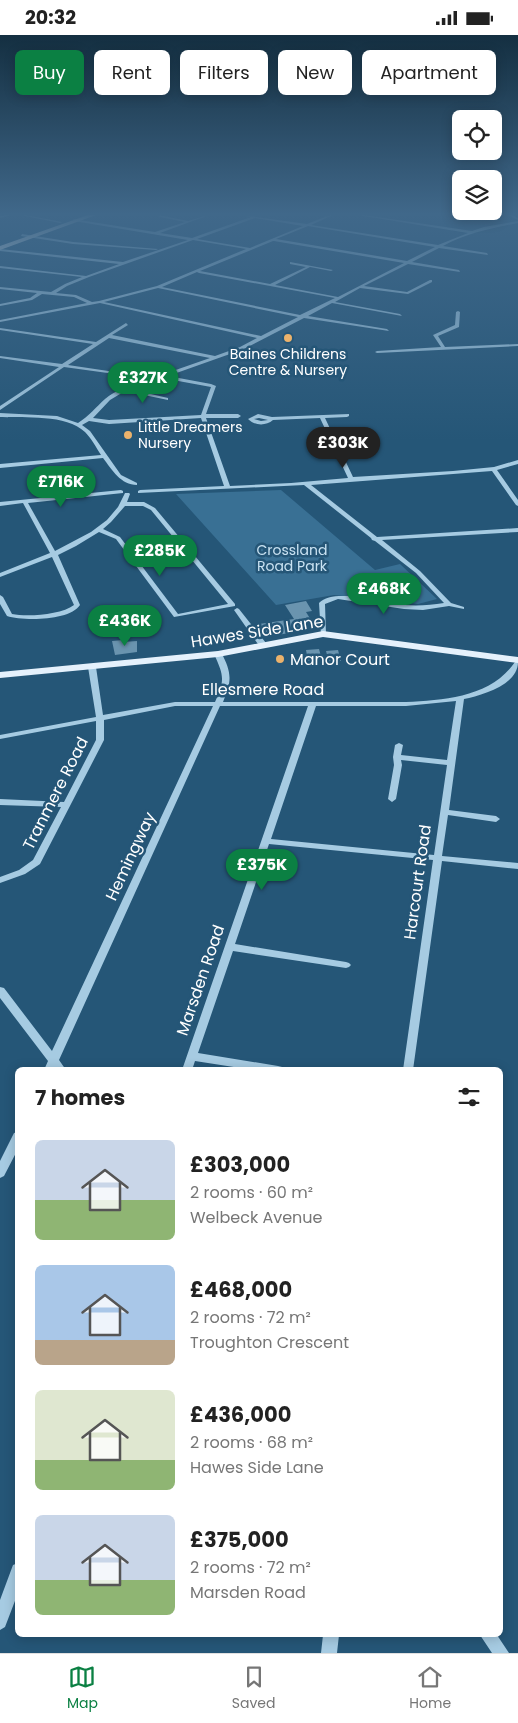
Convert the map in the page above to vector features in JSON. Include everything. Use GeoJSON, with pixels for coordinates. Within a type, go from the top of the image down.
{"type":"FeatureCollection","features":[{"type":"Feature","properties":{"kind":"main road","name":"Hawes Side Lane"},"geometry":{"type":"LineString","coordinates":[[0,675],[218,654],[323,634],[518,660]]}},
{"type":"Feature","properties":{"kind":"street"},"geometry":{"type":"LineString","coordinates":[[26,291],[75,296],[91,304]]}},
{"type":"Feature","properties":{"kind":"street"},"geometry":{"type":"LineString","coordinates":[[53,293],[57,291]]}},
{"type":"Feature","properties":{"kind":"street"},"geometry":{"type":"LineString","coordinates":[[0,321],[91,304],[144,291]]}},
{"type":"Feature","properties":{"kind":"street"},"geometry":{"type":"LineString","coordinates":[[175,291],[302,316],[387,330]]}},
{"type":"Feature","properties":{"kind":"street"},"geometry":{"type":"LineString","coordinates":[[299,291],[339,298]]}},
{"type":"Feature","properties":{"kind":"street"},"geometry":{"type":"LineString","coordinates":[[79,425],[89,419],[101,404],[125,389],[242,348],[353,291]]}},
{"type":"Feature","properties":{"kind":"street"},"geometry":{"type":"LineString","coordinates":[[385,291],[403,293],[414,291]]}},
{"type":"Feature","properties":{"kind":"street"},"geometry":{"type":"LineString","coordinates":[[0,305],[31,299],[42,292]]}},
{"type":"Feature","properties":{"kind":"street"},"geometry":{"type":"LineString","coordinates":[[99,302],[262,337]]}},
{"type":"Feature","properties":{"kind":"street"},"geometry":{"type":"LineString","coordinates":[[331,302],[400,315]]}},
{"type":"Feature","properties":{"kind":"street"},"geometry":{"type":"LineString","coordinates":[[444,349],[434,335],[456,326],[458,312]]}},
{"type":"Feature","properties":{"kind":"street"},"geometry":{"type":"LineString","coordinates":[[0,409],[126,323]]}},
{"type":"Feature","properties":{"kind":"street"},"geometry":{"type":"LineString","coordinates":[[0,329],[96,343]]}},
{"type":"Feature","properties":{"kind":"street"},"geometry":{"type":"LineString","coordinates":[[108,336],[214,358]]}},
{"type":"Feature","properties":{"kind":"street"},"geometry":{"type":"LineString","coordinates":[[378,352],[518,345]]}},
{"type":"Feature","properties":{"kind":"street"},"geometry":{"type":"LineString","coordinates":[[0,357],[117,374],[146,381]]}},
{"type":"Feature","properties":{"kind":"street"},"geometry":{"type":"LineString","coordinates":[[161,376],[213,386],[214,389],[203,416],[226,487]]}},
{"type":"Feature","properties":{"kind":"street"},"geometry":{"type":"LineString","coordinates":[[125,389],[166,399]]}},
{"type":"Feature","properties":{"kind":"street"},"geometry":{"type":"LineString","coordinates":[[0,415],[57,418],[79,425],[88,432],[119,476],[125,504]]}},
{"type":"Feature","properties":{"kind":"street"},"geometry":{"type":"LineString","coordinates":[[272,419],[347,415]]}},
{"type":"Feature","properties":{"kind":"street"},"geometry":{"type":"LineString","coordinates":[[89,419],[109,422],[203,416],[238,416]]}},
{"type":"Feature","properties":{"kind":"street"},"geometry":{"type":"LineString","coordinates":[[322,417],[351,479]]}},
{"type":"Feature","properties":{"kind":"street"},"geometry":{"type":"LineString","coordinates":[[0,466],[104,456]]}},
{"type":"Feature","properties":{"kind":"street"},"geometry":{"type":"LineString","coordinates":[[0,503],[26,502],[122,491],[140,492],[306,483],[494,469],[518,462]]}},
{"type":"Feature","properties":{"kind":"street"},"geometry":{"type":"LineString","coordinates":[[494,469],[518,504]]}},
{"type":"Feature","properties":{"kind":"street"},"geometry":{"type":"LineString","coordinates":[[119,476],[143,489],[140,492]]}},
{"type":"Feature","properties":{"kind":"street"},"geometry":{"type":"LineString","coordinates":[[306,483],[374,539],[418,572],[449,604]]}},
{"type":"Feature","properties":{"kind":"street"},"geometry":{"type":"LineString","coordinates":[[122,491],[128,485],[170,490]]}},
{"type":"Feature","properties":{"kind":"street"},"geometry":{"type":"LineString","coordinates":[[0,598],[9,615],[13,616],[64,613],[75,609],[76,605],[54,554],[26,502]]}},
{"type":"Feature","properties":{"kind":"street"},"geometry":{"type":"LineString","coordinates":[[0,575],[70,547],[97,529],[125,504],[149,506],[235,607],[263,645]]}},
{"type":"Feature","properties":{"kind":"street"},"geometry":{"type":"LineString","coordinates":[[97,529],[118,537],[176,616],[235,607]]}},
{"type":"Feature","properties":{"kind":"street"},"geometry":{"type":"LineString","coordinates":[[374,539],[518,530]]}},
{"type":"Feature","properties":{"kind":"street"},"geometry":{"type":"LineString","coordinates":[[323,634],[322,603],[330,598],[346,598],[423,608],[449,604],[462,608]]}},
{"type":"Feature","properties":{"kind":"street","name":"Hemingway"},"geometry":{"type":"LineString","coordinates":[[50,1067],[226,686],[226,679],[218,654]]}},
{"type":"Feature","properties":{"kind":"street","name":"Ellesmere Road"},"geometry":{"type":"LineString","coordinates":[[0,737],[175,703],[415,704],[460,698],[501,681],[510,675],[518,664]]}},
{"type":"Feature","properties":{"kind":"street","name":"Tranmere Road"},"geometry":{"type":"LineString","coordinates":[[0,881],[22,872],[37,862],[100,740],[102,733],[92,667]]}},
{"type":"Feature","properties":{"kind":"street","name":"Harcourt Road"},"geometry":{"type":"LineString","coordinates":[[408,1067],[460,698]]}},
{"type":"Feature","properties":{"kind":"street","name":"Marsden Road"},"geometry":{"type":"LineString","coordinates":[[188,1067],[313,703]]}},
{"type":"Feature","properties":{"kind":"street"},"geometry":{"type":"LineString","coordinates":[[392,799],[398,765],[396,757],[399,745]]}},
{"type":"Feature","properties":{"kind":"street"},"geometry":{"type":"LineString","coordinates":[[396,757],[450,763]]}},
{"type":"Feature","properties":{"kind":"street"},"geometry":{"type":"LineString","coordinates":[[0,801],[66,805]]}},
{"type":"Feature","properties":{"kind":"street"},"geometry":{"type":"LineString","coordinates":[[445,812],[496,819]]}},
{"type":"Feature","properties":{"kind":"street"},"geometry":{"type":"LineString","coordinates":[[266,841],[518,866]]}},
{"type":"Feature","properties":{"kind":"street"},"geometry":{"type":"LineString","coordinates":[[230,947],[346,965]]}},
{"type":"Feature","properties":{"kind":"street"},"geometry":{"type":"LineString","coordinates":[[0,991],[59,1067]]}},
{"type":"Feature","properties":{"kind":"street"},"geometry":{"type":"LineString","coordinates":[[192,1056],[260,1067]]}},
{"type":"Feature","properties":{"kind":"street"},"geometry":{"type":"LineString","coordinates":[[0,1173],[15,1142]]}},
{"type":"Feature","properties":{"kind":"street"},"geometry":{"type":"LineString","coordinates":[[0,1622],[15,1579]]}},
{"type":"Feature","properties":{"kind":"street"},"geometry":{"type":"LineString","coordinates":[[329,1653],[331,1637]]}},
{"type":"Feature","properties":{"kind":"street"},"geometry":{"type":"LineString","coordinates":[[489,1637],[501,1653]]}},
{"type":"Feature","properties":{"kind":"green space","name":"Crossland Road Park"},"geometry":{"type":"Polygon","coordinates":[[[281,490],[375,570],[400,564],[437,599],[418,604],[334,595],[276,605],[176,494],[281,490]]]}},
{"type":"Feature","properties":{"kind":"building"},"geometry":{"type":"Polygon","coordinates":[[[306,601],[312,611],[306,612],[316,628],[267,637],[259,624],[294,619],[285,605],[306,601]]]}},
{"type":"Feature","properties":{"kind":"building"},"geometry":{"type":"Polygon","coordinates":[[[123,640],[123,642],[137,641],[137,652],[115,655],[112,641],[123,640]]]}},
{"type":"Feature","properties":{"kind":"building"},"geometry":{"type":"Polygon","coordinates":[[[319,649],[322,660],[308,661],[306,650],[319,649]]]}},
{"type":"Feature","properties":{"kind":"building"},"geometry":{"type":"Polygon","coordinates":[[[338,650],[341,661],[329,662],[326,651],[338,650]]]}},
{"type":"Feature","properties":{"kind":"place","name":"Baines Childrens Centre & Nursery"},"geometry":{"type":"Point","coordinates":[288,338]}},
{"type":"Feature","properties":{"kind":"place","name":"Little Dreamers Nursery"},"geometry":{"type":"Point","coordinates":[128,435]}},
{"type":"Feature","properties":{"kind":"place","name":"Manor Court"},"geometry":{"type":"Point","coordinates":[280,659]}}]}
